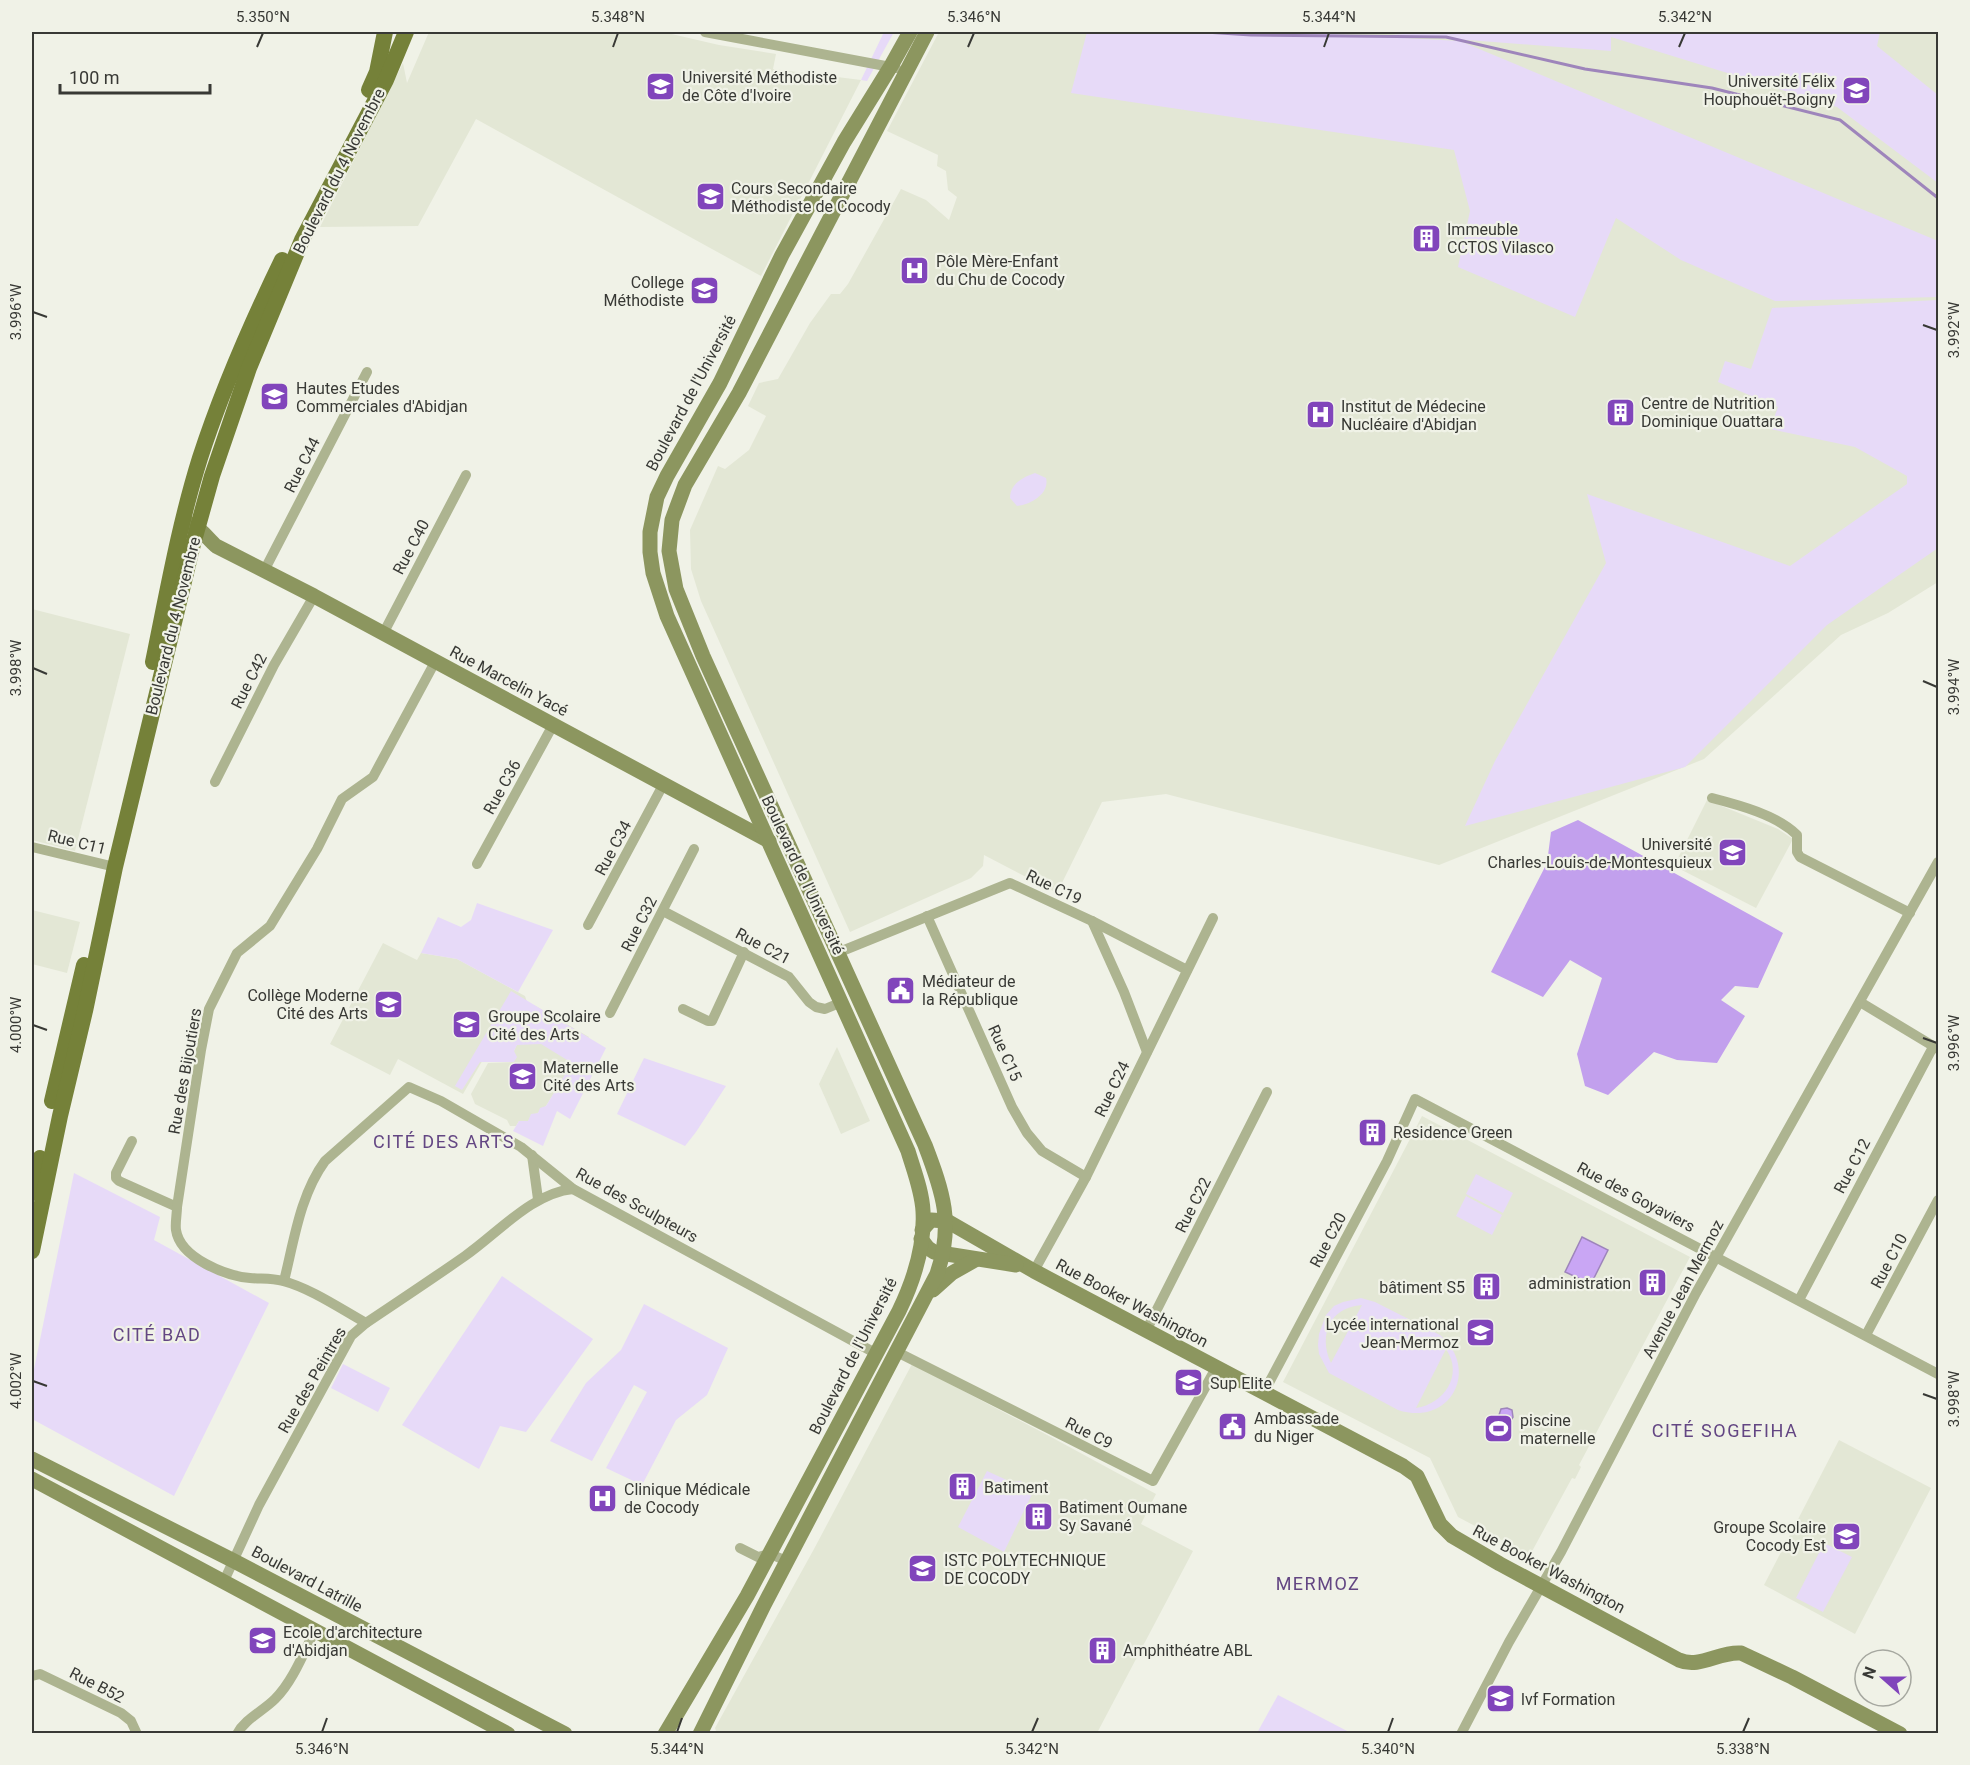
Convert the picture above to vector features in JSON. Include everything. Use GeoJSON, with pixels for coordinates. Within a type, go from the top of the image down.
{"type":"FeatureCollection","features":[{"type":"Feature","properties":{"kind":"main road","name":"Boulevard du 4 Novembre"},"geometry":{"type":"LineString","coordinates":[[32,1251],[85,1011],[110,866],[151,669],[186,542],[200,458],[233,368],[259,306],[354,123],[377,72],[385,32]]}},
{"type":"Feature","properties":{"kind":"main road","name":"Boulevard du 4 Novembre"},"geometry":{"type":"LineString","coordinates":[[190,524],[283,284],[318,207],[386,80],[406,32]]}},
{"type":"Feature","properties":{"kind":"main road","name":"Boulevard du 4 Novembre"},"geometry":{"type":"LineString","coordinates":[[32,1193],[92,930],[110,866]]}},
{"type":"Feature","properties":{"kind":"street"},"geometry":{"type":"LineString","coordinates":[[705,32],[898,69]]}},
{"type":"Feature","properties":{"kind":"street","name":"Boulevard de l'Université"},"geometry":{"type":"LineString","coordinates":[[700,1734],[783,1568],[925,1299],[937,1274],[943,1253],[947,1221],[937,1177],[925,1145],[684,611],[671,570],[669,551],[672,520],[685,485],[739,393],[898,69],[910,32]]}},
{"type":"Feature","properties":{"kind":"street","name":"Boulevard de l'Université"},"geometry":{"type":"LineString","coordinates":[[665,1734],[877,1354],[907,1294],[917,1267],[923,1212],[921,1194],[908,1151],[668,616],[653,573],[650,532],[657,497],[667,476],[720,383],[788,245],[844,142],[927,32]]}},
{"type":"Feature","properties":{"kind":"street","name":"Rue C44"},"geometry":{"type":"LineString","coordinates":[[264,571],[367,372]]}},
{"type":"Feature","properties":{"kind":"street"},"geometry":{"type":"LineString","coordinates":[[720,383],[739,393]]}},
{"type":"Feature","properties":{"kind":"street","name":"Rue C40"},"geometry":{"type":"LineString","coordinates":[[383,634],[466,475]]}},
{"type":"Feature","properties":{"kind":"street","name":"Rue Marcelin Yacé"},"geometry":{"type":"LineString","coordinates":[[190,524],[216,546],[314,596],[769,842]]}},
{"type":"Feature","properties":{"kind":"street","name":"Rue Marcelin Yacé"},"geometry":{"type":"LineString","coordinates":[[186,542],[216,546]]}},
{"type":"Feature","properties":{"kind":"street","name":"Rue C42"},"geometry":{"type":"LineString","coordinates":[[215,782],[279,655],[314,596]]}},
{"type":"Feature","properties":{"kind":"street","name":"Rue des Bijoutiers"},"geometry":{"type":"LineString","coordinates":[[366,1323],[330,1302],[284,1281],[232,1275],[213,1268],[193,1256],[185,1248],[176,1232],[177,1207],[201,1050],[209,1010],[214,999],[241,949],[266,930],[275,918],[317,849],[342,799],[373,777],[435,662]]}},
{"type":"Feature","properties":{"kind":"street","name":"Rue C36"},"geometry":{"type":"LineString","coordinates":[[477,864],[553,725]]}},
{"type":"Feature","properties":{"kind":"street","name":"Rue C34"},"geometry":{"type":"LineString","coordinates":[[588,925],[663,785]]}},
{"type":"Feature","properties":{"kind":"street"},"geometry":{"type":"LineString","coordinates":[[1712,798],[1753,810],[1790,829],[1797,835],[1797,852],[1800,857],[1910,913]]}},
{"type":"Feature","properties":{"kind":"street"},"geometry":{"type":"LineString","coordinates":[[769,842],[784,834]]}},
{"type":"Feature","properties":{"kind":"street","name":"Rue C11"},"geometry":{"type":"LineString","coordinates":[[32,847],[110,866]]}},
{"type":"Feature","properties":{"kind":"street","name":"Rue C32"},"geometry":{"type":"LineString","coordinates":[[610,1013],[694,849]]}},
{"type":"Feature","properties":{"kind":"street","name":"Avenue Jean Mermoz"},"geometry":{"type":"LineString","coordinates":[[1461,1734],[1717,1256],[1938,862]]}},
{"type":"Feature","properties":{"kind":"street","name":"Rue C19"},"geometry":{"type":"LineString","coordinates":[[837,953],[1010,883],[1092,921],[1187,970]]}},
{"type":"Feature","properties":{"kind":"street","name":"Rue C21"},"geometry":{"type":"LineString","coordinates":[[663,911],[789,977],[808,1002],[816,1007],[825,1009],[842,1002]]}},
{"type":"Feature","properties":{"kind":"street","name":"Rue C15"},"geometry":{"type":"LineString","coordinates":[[927,916],[1012,1107],[1027,1133],[1042,1151],[1086,1177]]}},
{"type":"Feature","properties":{"kind":"street","name":"Rue C24"},"geometry":{"type":"LineString","coordinates":[[1030,1269],[1086,1177],[1213,918]]}},
{"type":"Feature","properties":{"kind":"street"},"geometry":{"type":"LineString","coordinates":[[1092,921],[1124,992],[1147,1052]]}},
{"type":"Feature","properties":{"kind":"street"},"geometry":{"type":"LineString","coordinates":[[683,1009],[712,1021],[744,952]]}},
{"type":"Feature","properties":{"kind":"street"},"geometry":{"type":"LineString","coordinates":[[1860,1002],[1936,1048]]}},
{"type":"Feature","properties":{"kind":"street","name":"Rue C12"},"geometry":{"type":"LineString","coordinates":[[1799,1300],[1936,1048]]}},
{"type":"Feature","properties":{"kind":"street","name":"Rue des Sculpteurs"},"geometry":{"type":"LineString","coordinates":[[284,1281],[307,1191],[314,1175],[325,1161],[409,1087],[441,1101],[532,1155],[573,1188],[877,1354]]}},
{"type":"Feature","properties":{"kind":"street","name":"Rue C22"},"geometry":{"type":"LineString","coordinates":[[1146,1331],[1267,1092]]}},
{"type":"Feature","properties":{"kind":"street","name":"Rue des Goyaviers"},"geometry":{"type":"LineString","coordinates":[[1415,1099],[1938,1374]]}},
{"type":"Feature","properties":{"kind":"street","name":"Rue C20"},"geometry":{"type":"LineString","coordinates":[[1263,1394],[1387,1161],[1415,1099]]}},
{"type":"Feature","properties":{"kind":"street"},"geometry":{"type":"LineString","coordinates":[[132,1141],[116,1173],[116,1178],[177,1207]]}},
{"type":"Feature","properties":{"kind":"street"},"geometry":{"type":"LineString","coordinates":[[532,1155],[538,1199]]}},
{"type":"Feature","properties":{"kind":"street","name":"Rue des Peintres"},"geometry":{"type":"LineString","coordinates":[[224,1581],[259,1505],[351,1336],[366,1323],[466,1255],[538,1199],[559,1190],[573,1188]]}},
{"type":"Feature","properties":{"kind":"street","name":"Rue C10"},"geometry":{"type":"LineString","coordinates":[[1866,1335],[1938,1200]]}},
{"type":"Feature","properties":{"kind":"street"},"geometry":{"type":"LineString","coordinates":[[922,1234],[931,1220],[947,1221]]}},
{"type":"Feature","properties":{"kind":"street","name":"Rue Booker Washington"},"geometry":{"type":"LineString","coordinates":[[947,1221],[1030,1269],[1403,1466],[1417,1476],[1440,1524],[1452,1536],[1541,1587],[1688,1664],[1732,1652],[1741,1653],[1900,1734]]}},
{"type":"Feature","properties":{"kind":"street","name":"Rue Booker Washington"},"geometry":{"type":"LineString","coordinates":[[922,1234],[931,1250],[1030,1269]]}},
{"type":"Feature","properties":{"kind":"street"},"geometry":{"type":"LineString","coordinates":[[925,1299],[952,1273],[975,1260]]}},
{"type":"Feature","properties":{"kind":"street","name":"Rue C9"},"geometry":{"type":"LineString","coordinates":[[897,1352],[1153,1482],[1216,1368]]}},
{"type":"Feature","properties":{"kind":"street","name":"Boulevard Latrille"},"geometry":{"type":"LineString","coordinates":[[32,1459],[234,1561],[564,1734]]}},
{"type":"Feature","properties":{"kind":"street"},"geometry":{"type":"LineString","coordinates":[[50,1488],[58,1472]]}},
{"type":"Feature","properties":{"kind":"street"},"geometry":{"type":"LineString","coordinates":[[32,1479],[508,1734]]}},
{"type":"Feature","properties":{"kind":"street"},"geometry":{"type":"LineString","coordinates":[[740,1548],[783,1568]]}},
{"type":"Feature","properties":{"kind":"street"},"geometry":{"type":"LineString","coordinates":[[764,1559],[783,1568]]}},
{"type":"Feature","properties":{"kind":"street"},"geometry":{"type":"LineString","coordinates":[[237,1734],[242,1725],[276,1698],[288,1681],[315,1630]]}},
{"type":"Feature","properties":{"kind":"street","name":"Rue B52"},"geometry":{"type":"LineString","coordinates":[[33,1675],[40,1674],[121,1713],[131,1721],[137,1734]]}},
{"type":"Feature","properties":{"kind":"shaded area","name":"Cours Secondaire Méthodiste de Cocody"},"geometry":{"type":"Polygon","coordinates":[[[429,32],[663,32],[719,45],[776,54],[773,69],[861,80],[761,276],[476,119],[418,226],[320,227],[403,63],[407,83],[429,32]]]}},
{"type":"Feature","properties":{"kind":"shaded area"},"geometry":{"type":"Polygon","coordinates":[[[884,32],[894,32],[867,81],[861,80],[884,32]]]}},
{"type":"Feature","properties":{"kind":"shaded area"},"geometry":{"type":"Polygon","coordinates":[[[939,32],[1938,32],[1938,582],[1888,613],[1841,635],[1704,759],[1439,865],[1166,794],[1102,802],[1057,893],[984,855],[983,866],[971,878],[850,932],[701,601],[691,569],[690,530],[718,466],[725,469],[749,450],[766,416],[748,406],[759,383],[778,379],[810,323],[831,294],[840,294],[848,284],[901,189],[926,200],[949,220],[957,197],[948,190],[946,171],[937,166],[938,155],[887,131],[939,32]]]}},
{"type":"Feature","properties":{"kind":"shaded area"},"geometry":{"type":"Polygon","coordinates":[[[1087,32],[1293,32],[1460,41],[1938,241],[1938,297],[1775,301],[1681,260],[1616,218],[1575,317],[1458,267],[1470,211],[1454,150],[1071,93],[1087,32]]]}},
{"type":"Feature","properties":{"kind":"shaded area","name":"Université Félix Houphouët-Boigny"},"geometry":{"type":"Polygon","coordinates":[[[1363,32],[1880,32],[1877,46],[1938,95],[1938,183],[1837,107],[1611,37],[1611,51],[1363,32]]]}},
{"type":"Feature","properties":{"kind":"shaded area"},"geometry":{"type":"Polygon","coordinates":[[[1938,300],[1938,548],[1827,625],[1685,767],[1465,826],[1495,761],[1606,563],[1587,494],[1790,566],[1907,484],[1907,476],[1855,447],[1770,429],[1778,407],[1718,382],[1725,361],[1751,369],[1772,308],[1938,300]]]}},
{"type":"Feature","properties":{"kind":"shaded area"},"geometry":{"type":"Polygon","coordinates":[[[1035,473],[1046,478],[1045,489],[1038,498],[1017,506],[1010,498],[1012,489],[1022,479],[1035,473]]]}},
{"type":"Feature","properties":{"kind":"shaded area"},"geometry":{"type":"Polygon","coordinates":[[[32,609],[130,634],[75,851],[32,840],[32,609]]]}},
{"type":"Feature","properties":{"kind":"shaded area","name":"Université Charles-Louis-de-Montesquieux"},"geometry":{"type":"Polygon","coordinates":[[[1707,800],[1778,829],[1793,839],[1756,908],[1674,866],[1707,800]]]}},
{"type":"Feature","properties":{"kind":"shaded area"},"geometry":{"type":"Polygon","coordinates":[[[1578,820],[1783,933],[1758,988],[1735,986],[1721,1000],[1745,1016],[1717,1063],[1677,1060],[1654,1052],[1608,1095],[1585,1086],[1577,1054],[1602,978],[1570,960],[1543,997],[1491,972],[1547,863],[1551,832],[1578,820]]]}},
{"type":"Feature","properties":{"kind":"shaded area"},"geometry":{"type":"Polygon","coordinates":[[[477,903],[553,930],[518,992],[457,959],[421,953],[438,917],[461,927],[471,920],[477,903]]]}},
{"type":"Feature","properties":{"kind":"shaded area"},"geometry":{"type":"Polygon","coordinates":[[[32,910],[80,922],[67,973],[32,964],[32,910]]]}},
{"type":"Feature","properties":{"kind":"shaded area"},"geometry":{"type":"Polygon","coordinates":[[[383,943],[417,960],[421,953],[457,959],[525,996],[527,1002],[495,1039],[463,1094],[398,1059],[390,1075],[330,1044],[383,943]]]}},
{"type":"Feature","properties":{"kind":"shaded area"},"geometry":{"type":"Polygon","coordinates":[[[511,991],[606,1048],[570,1119],[557,1111],[543,1146],[513,1131],[519,1121],[528,1121],[531,1114],[538,1113],[540,1108],[546,1106],[572,1063],[541,1044],[517,1045],[514,1051],[517,1057],[514,1062],[480,1062],[462,1090],[455,1086],[511,991]]]}},
{"type":"Feature","properties":{"kind":"shaded area","name":"Maternelle Cité des Arts"},"geometry":{"type":"Polygon","coordinates":[[[534,1005],[589,1037],[546,1106],[528,1121],[519,1121],[516,1126],[510,1126],[507,1120],[475,1104],[471,1094],[488,1063],[514,1062],[514,1051],[534,1005]]]}},
{"type":"Feature","properties":{"kind":"shaded area"},"geometry":{"type":"Polygon","coordinates":[[[837,1047],[870,1121],[841,1134],[819,1084],[837,1047]]]}},
{"type":"Feature","properties":{"kind":"shaded area"},"geometry":{"type":"Polygon","coordinates":[[[644,1058],[726,1086],[685,1146],[617,1114],[644,1058]]]}},
{"type":"Feature","properties":{"kind":"shaded area","name":"Lycée international Jean-Mermoz"},"geometry":{"type":"Polygon","coordinates":[[[1422,1116],[1690,1257],[1579,1465],[1581,1467],[1575,1479],[1572,1478],[1530,1555],[1458,1517],[1430,1458],[1283,1382],[1422,1116]]]}},
{"type":"Feature","properties":{"kind":"shaded area","name":"CITÉ BAD"},"geometry":{"type":"Polygon","coordinates":[[[74,1173],[160,1217],[154,1240],[269,1303],[174,1496],[32,1419],[32,1379],[74,1173]]]}},
{"type":"Feature","properties":{"kind":"shaded area"},"geometry":{"type":"Polygon","coordinates":[[[1476,1174],[1513,1193],[1503,1213],[1466,1194],[1476,1174]]]}},
{"type":"Feature","properties":{"kind":"shaded area"},"geometry":{"type":"Polygon","coordinates":[[[1466,1196],[1502,1215],[1492,1235],[1456,1216],[1466,1196]]]}},
{"type":"Feature","properties":{"kind":"shaded area"},"geometry":{"type":"Polygon","coordinates":[[[1582,1237],[1608,1250],[1591,1284],[1565,1272],[1582,1237]]]}},
{"type":"Feature","properties":{"kind":"shaded area"},"geometry":{"type":"Polygon","coordinates":[[[502,1276],[593,1339],[526,1432],[500,1426],[479,1469],[402,1425],[502,1276]]]}},
{"type":"Feature","properties":{"kind":"shaded area"},"geometry":{"type":"Polygon","coordinates":[[[1361,1298],[1375,1302],[1440,1335],[1452,1349],[1458,1364],[1458,1379],[1454,1392],[1445,1403],[1432,1410],[1416,1413],[1398,1410],[1329,1373],[1319,1354],[1319,1334],[1326,1315],[1334,1306],[1361,1298]],[[1362,1305],[1342,1311],[1330,1324],[1326,1342],[1331,1363],[1362,1305]],[[1446,1349],[1416,1408],[1435,1401],[1448,1387],[1453,1369],[1446,1349]]]}},
{"type":"Feature","properties":{"kind":"shaded area"},"geometry":{"type":"Polygon","coordinates":[[[644,1304],[728,1348],[707,1395],[676,1420],[642,1485],[606,1468],[647,1392],[634,1385],[592,1461],[550,1441],[586,1383],[621,1350],[644,1304]]]}},
{"type":"Feature","properties":{"kind":"shaded area"},"geometry":{"type":"Polygon","coordinates":[[[343,1364],[390,1388],[378,1412],[331,1388],[343,1364]]]}},
{"type":"Feature","properties":{"kind":"shaded area"},"geometry":{"type":"Polygon","coordinates":[[[912,1364],[1156,1494],[1141,1524],[1193,1551],[1097,1733],[717,1734],[715,1728],[814,1549],[912,1364]]]}},
{"type":"Feature","properties":{"kind":"shaded area"},"geometry":{"type":"Polygon","coordinates":[[[1501,1409],[1512,1410],[1513,1417],[1510,1422],[1501,1421],[1507,1431],[1504,1434],[1494,1434],[1491,1428],[1500,1421],[1501,1409]]]}},
{"type":"Feature","properties":{"kind":"shaded area","name":"Groupe Scolaire Cocody Est"},"geometry":{"type":"Polygon","coordinates":[[[1839,1440],[1931,1488],[1855,1634],[1764,1585],[1839,1440]]]}},
{"type":"Feature","properties":{"kind":"shaded area"},"geometry":{"type":"Polygon","coordinates":[[[987,1471],[1011,1482],[1020,1481],[1035,1488],[1004,1552],[958,1527],[987,1471]]]}},
{"type":"Feature","properties":{"kind":"shaded area"},"geometry":{"type":"Polygon","coordinates":[[[1824,1543],[1852,1557],[1823,1612],[1796,1598],[1824,1543]]]}},
{"type":"Feature","properties":{"kind":"shaded area"},"geometry":{"type":"Polygon","coordinates":[[[1278,1695],[1351,1733],[1257,1733],[1278,1695]]]}},
{"type":"Feature","properties":{"kind":"waterway"},"geometry":{"type":"LineString","coordinates":[[1205,32],[1251,35],[1446,37],[1585,69],[1712,88],[1840,120],[1938,198]]}},
{"type":"Feature","properties":{"kind":"place","name":"Université Méthodiste de Côte d'Ivoire"},"geometry":{"type":"Point","coordinates":[661,86]}},
{"type":"Feature","properties":{"kind":"place","name":"Université Félix Houphouët-Boigny"},"geometry":{"type":"Point","coordinates":[1856,90]}},
{"type":"Feature","properties":{"kind":"place","name":"Cours Secondaire Méthodiste de Cocody"},"geometry":{"type":"Point","coordinates":[710,197]}},
{"type":"Feature","properties":{"kind":"place","name":"Immeuble CCTOS Vilasco"},"geometry":{"type":"Point","coordinates":[1426,238]}},
{"type":"Feature","properties":{"kind":"place","name":"Pôle Mère-Enfant du Chu de Cocody"},"geometry":{"type":"Point","coordinates":[915,270]}},
{"type":"Feature","properties":{"kind":"place","name":"College Méthodiste"},"geometry":{"type":"Point","coordinates":[705,291]}},
{"type":"Feature","properties":{"kind":"place","name":"Hautes Etudes Commerciales d'Abidjan"},"geometry":{"type":"Point","coordinates":[275,397]}},
{"type":"Feature","properties":{"kind":"place","name":"Centre de Nutrition Dominique Ouattara"},"geometry":{"type":"Point","coordinates":[1620,412]}},
{"type":"Feature","properties":{"kind":"place","name":"Institut de Médecine Nucléaire d'Abidjan"},"geometry":{"type":"Point","coordinates":[1320,415]}},
{"type":"Feature","properties":{"kind":"place","name":"Université Charles-Louis-de-Montesquieux"},"geometry":{"type":"Point","coordinates":[1733,853]}},
{"type":"Feature","properties":{"kind":"place","name":"Médiateur de la République"},"geometry":{"type":"Point","coordinates":[901,990]}},
{"type":"Feature","properties":{"kind":"place","name":"Collège Moderne Cité des Arts"},"geometry":{"type":"Point","coordinates":[389,1004]}},
{"type":"Feature","properties":{"kind":"place","name":"Groupe Scolaire Cité des Arts"},"geometry":{"type":"Point","coordinates":[467,1025]}},
{"type":"Feature","properties":{"kind":"place","name":"Maternelle Cité des Arts"},"geometry":{"type":"Point","coordinates":[522,1076]}},
{"type":"Feature","properties":{"kind":"place","name":"Residence Green"},"geometry":{"type":"Point","coordinates":[1372,1132]}},
{"type":"Feature","properties":{"kind":"place","name":"administration"},"geometry":{"type":"Point","coordinates":[1652,1283]}},
{"type":"Feature","properties":{"kind":"place","name":"bâtiment S5"},"geometry":{"type":"Point","coordinates":[1486,1287]}},
{"type":"Feature","properties":{"kind":"place","name":"Lycée international Jean-Mermoz"},"geometry":{"type":"Point","coordinates":[1480,1333]}},
{"type":"Feature","properties":{"kind":"place","name":"Sup Elite"},"geometry":{"type":"Point","coordinates":[1189,1383]}},
{"type":"Feature","properties":{"kind":"place","name":"Ambassade du Niger"},"geometry":{"type":"Point","coordinates":[1233,1427]}},
{"type":"Feature","properties":{"kind":"place","name":"piscine maternelle"},"geometry":{"type":"Point","coordinates":[1499,1429]}},
{"type":"Feature","properties":{"kind":"place","name":"Batiment"},"geometry":{"type":"Point","coordinates":[963,1487]}},
{"type":"Feature","properties":{"kind":"place","name":"Clinique Médicale de Cocody"},"geometry":{"type":"Point","coordinates":[603,1498]}},
{"type":"Feature","properties":{"kind":"place","name":"Batiment Oumane Sy Savané"},"geometry":{"type":"Point","coordinates":[1038,1516]}},
{"type":"Feature","properties":{"kind":"place","name":"Groupe Scolaire Cocody Est"},"geometry":{"type":"Point","coordinates":[1847,1536]}},
{"type":"Feature","properties":{"kind":"place","name":"ISTC POLYTECHNIQUE DE COCODY"},"geometry":{"type":"Point","coordinates":[923,1569]}},
{"type":"Feature","properties":{"kind":"place","name":"Ecole d'architecture d'Abidjan"},"geometry":{"type":"Point","coordinates":[262,1641]}},
{"type":"Feature","properties":{"kind":"place","name":"Amphithéatre ABL"},"geometry":{"type":"Point","coordinates":[1102,1650]}},
{"type":"Feature","properties":{"kind":"place","name":"lvf Formation"},"geometry":{"type":"Point","coordinates":[1500,1699]}},
{"type":"Feature","properties":{"kind":"district","name":"CITÉ DES ARTS"},"geometry":{"type":"Point","coordinates":[444,1141]}},
{"type":"Feature","properties":{"kind":"district","name":"CITÉ BAD"},"geometry":{"type":"Point","coordinates":[157,1334]}},
{"type":"Feature","properties":{"kind":"district","name":"CITÉ SOGEFIHA"},"geometry":{"type":"Point","coordinates":[1725,1430]}},
{"type":"Feature","properties":{"kind":"district","name":"MERMOZ"},"geometry":{"type":"Point","coordinates":[1318,1583]}}]}
